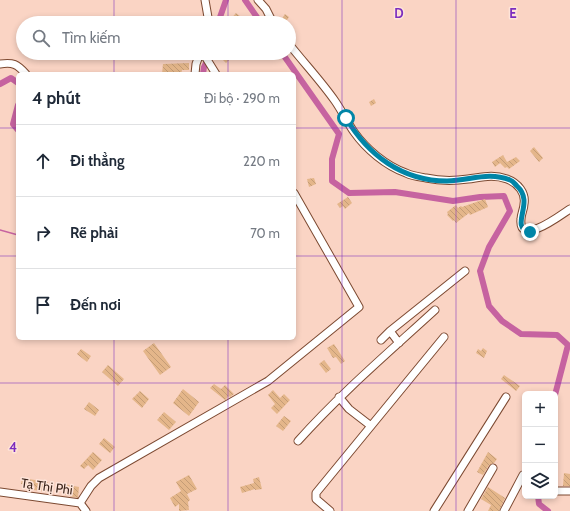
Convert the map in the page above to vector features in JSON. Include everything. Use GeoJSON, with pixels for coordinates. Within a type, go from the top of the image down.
{"type":"FeatureCollection","features":[{"type":"Feature","properties":{"kind":"street"},"geometry":{"type":"LineString","coordinates":[[205,0],[208,16]]}},
{"type":"Feature","properties":{"kind":"street"},"geometry":{"type":"LineString","coordinates":[[258,0],[266,9],[270,16]]}},
{"type":"Feature","properties":{"kind":"street"},"geometry":{"type":"LineString","coordinates":[[296,53],[335,100],[354,132],[368,148],[387,163],[406,173],[428,179],[447,181],[490,175],[499,176],[512,181],[522,190],[524,205],[520,220],[521,225],[525,230],[530,232],[540,228],[570,209]]}},
{"type":"Feature","properties":{"kind":"street"},"geometry":{"type":"LineString","coordinates":[[195,72],[198,60]]}},
{"type":"Feature","properties":{"kind":"street"},"geometry":{"type":"LineString","coordinates":[[206,60],[215,72]]}},
{"type":"Feature","properties":{"kind":"street"},"geometry":{"type":"LineString","coordinates":[[0,64],[9,62],[15,64],[24,72]]}},
{"type":"Feature","properties":{"kind":"street"},"geometry":{"type":"LineString","coordinates":[[80,504],[91,486],[99,478],[268,381],[359,306],[296,196]]}},
{"type":"Feature","properties":{"kind":"street"},"geometry":{"type":"LineString","coordinates":[[381,340],[390,331],[465,271]]}},
{"type":"Feature","properties":{"kind":"street"},"geometry":{"type":"LineString","coordinates":[[298,441],[339,397],[435,310]]}},
{"type":"Feature","properties":{"kind":"street"},"geometry":{"type":"LineString","coordinates":[[390,331],[400,343]]}},
{"type":"Feature","properties":{"kind":"street"},"geometry":{"type":"LineString","coordinates":[[330,511],[316,499],[316,493],[444,337]]}},
{"type":"Feature","properties":{"kind":"street"},"geometry":{"type":"LineString","coordinates":[[339,397],[349,409],[371,426]]}},
{"type":"Feature","properties":{"kind":"street"},"geometry":{"type":"LineString","coordinates":[[434,511],[506,398]]}},
{"type":"Feature","properties":{"kind":"street"},"geometry":{"type":"LineString","coordinates":[[468,511],[493,468]]}},
{"type":"Feature","properties":{"kind":"street"},"geometry":{"type":"LineString","coordinates":[[504,511],[522,477]]}},
{"type":"Feature","properties":{"kind":"street"},"geometry":{"type":"LineString","coordinates":[[558,491],[570,492]]}},
{"type":"Feature","properties":{"kind":"street","name":"Tạ Thị Phi"},"geometry":{"type":"LineString","coordinates":[[0,492],[80,504],[86,511]]}},
{"type":"Feature","properties":{"kind":"building"},"geometry":{"type":"Polygon","coordinates":[[[189,63],[189,70],[182,70],[182,72],[162,72],[163,64],[189,63]]]}},
{"type":"Feature","properties":{"kind":"building"},"geometry":{"type":"Polygon","coordinates":[[[374,99],[376,103],[371,106],[369,102],[374,99]]]}},
{"type":"Feature","properties":{"kind":"building"},"geometry":{"type":"Polygon","coordinates":[[[534,147],[543,158],[539,162],[530,151],[534,147]]]}},
{"type":"Feature","properties":{"kind":"building"},"geometry":{"type":"Polygon","coordinates":[[[503,155],[507,162],[516,157],[520,161],[509,169],[507,167],[505,168],[500,163],[495,167],[492,162],[503,155]]]}},
{"type":"Feature","properties":{"kind":"building"},"geometry":{"type":"Polygon","coordinates":[[[314,178],[316,184],[309,187],[307,179],[314,178]]]}},
{"type":"Feature","properties":{"kind":"building"},"geometry":{"type":"Polygon","coordinates":[[[348,197],[352,203],[345,209],[343,206],[340,208],[337,204],[348,197]]]}},
{"type":"Feature","properties":{"kind":"building"},"geometry":{"type":"Polygon","coordinates":[[[485,199],[488,207],[470,215],[469,213],[456,223],[447,215],[447,212],[456,205],[458,208],[485,199]]]}},
{"type":"Feature","properties":{"kind":"building"},"geometry":{"type":"Polygon","coordinates":[[[154,343],[171,367],[160,375],[143,351],[154,343]]]}},
{"type":"Feature","properties":{"kind":"building"},"geometry":{"type":"Polygon","coordinates":[[[334,344],[345,361],[341,364],[336,357],[333,358],[327,348],[334,344]]]}},
{"type":"Feature","properties":{"kind":"building"},"geometry":{"type":"Polygon","coordinates":[[[483,348],[487,351],[484,358],[476,353],[478,349],[481,351],[483,348]]]}},
{"type":"Feature","properties":{"kind":"building"},"geometry":{"type":"Polygon","coordinates":[[[81,349],[91,356],[87,362],[77,354],[81,349]]]}},
{"type":"Feature","properties":{"kind":"building"},"geometry":{"type":"Polygon","coordinates":[[[324,360],[331,369],[326,373],[319,364],[324,360]]]}},
{"type":"Feature","properties":{"kind":"building"},"geometry":{"type":"Polygon","coordinates":[[[108,365],[124,379],[118,386],[102,372],[108,365]]]}},
{"type":"Feature","properties":{"kind":"building"},"geometry":{"type":"Polygon","coordinates":[[[504,375],[520,386],[516,391],[501,379],[504,375]]]}},
{"type":"Feature","properties":{"kind":"building"},"geometry":{"type":"Polygon","coordinates":[[[214,384],[221,389],[225,385],[234,394],[225,400],[210,388],[214,384]]]}},
{"type":"Feature","properties":{"kind":"building"},"geometry":{"type":"Polygon","coordinates":[[[183,389],[199,402],[189,416],[173,403],[183,389]]]}},
{"type":"Feature","properties":{"kind":"building"},"geometry":{"type":"Polygon","coordinates":[[[273,390],[280,398],[284,394],[290,400],[277,414],[271,408],[275,404],[268,395],[273,390]]]}},
{"type":"Feature","properties":{"kind":"building"},"geometry":{"type":"Polygon","coordinates":[[[140,391],[149,399],[142,408],[132,399],[140,391]]]}},
{"type":"Feature","properties":{"kind":"building"},"geometry":{"type":"Polygon","coordinates":[[[89,402],[99,410],[95,416],[84,409],[89,402]]]}},
{"type":"Feature","properties":{"kind":"building"},"geometry":{"type":"Polygon","coordinates":[[[164,412],[176,422],[169,430],[157,420],[164,412]]]}},
{"type":"Feature","properties":{"kind":"building"},"geometry":{"type":"Polygon","coordinates":[[[284,416],[291,421],[283,431],[276,426],[284,416]]]}},
{"type":"Feature","properties":{"kind":"building"},"geometry":{"type":"Polygon","coordinates":[[[104,438],[115,447],[110,453],[99,444],[104,438]]]}},
{"type":"Feature","properties":{"kind":"building"},"geometry":{"type":"Polygon","coordinates":[[[93,452],[102,460],[93,470],[88,465],[84,469],[80,466],[93,452]]]}},
{"type":"Feature","properties":{"kind":"building"},"geometry":{"type":"Polygon","coordinates":[[[488,452],[497,459],[494,463],[489,465],[483,475],[477,472],[488,452]]]}},
{"type":"Feature","properties":{"kind":"building"},"geometry":{"type":"Polygon","coordinates":[[[564,473],[570,474],[570,486],[563,486],[564,473]]]}},
{"type":"Feature","properties":{"kind":"building"},"geometry":{"type":"Polygon","coordinates":[[[189,475],[197,489],[187,494],[190,500],[188,502],[189,510],[179,511],[179,504],[175,507],[170,498],[181,491],[176,482],[189,475]]]}},
{"type":"Feature","properties":{"kind":"building"},"geometry":{"type":"Polygon","coordinates":[[[259,477],[262,489],[255,489],[242,493],[240,487],[254,483],[253,479],[259,477]]]}},
{"type":"Feature","properties":{"kind":"building"},"geometry":{"type":"Polygon","coordinates":[[[22,478],[48,482],[47,492],[34,490],[35,487],[33,485],[21,484],[22,478]]]}},
{"type":"Feature","properties":{"kind":"building"},"geometry":{"type":"Polygon","coordinates":[[[64,484],[79,487],[78,498],[65,495],[66,490],[63,489],[64,484]]]}},
{"type":"Feature","properties":{"kind":"building"},"geometry":{"type":"Polygon","coordinates":[[[488,487],[505,498],[499,511],[488,511],[491,505],[481,499],[488,487]]]}},
{"type":"Feature","properties":{"kind":"waterway"},"geometry":{"type":"LineString","coordinates":[[220,16],[226,0]]}},
{"type":"Feature","properties":{"kind":"waterway"},"geometry":{"type":"LineString","coordinates":[[245,0],[256,16]]}},
{"type":"Feature","properties":{"kind":"waterway"},"geometry":{"type":"LineString","coordinates":[[203,72],[208,60]]}},
{"type":"Feature","properties":{"kind":"waterway"},"geometry":{"type":"LineString","coordinates":[[287,60],[295,72]]}},
{"type":"Feature","properties":{"kind":"waterway"},"geometry":{"type":"LineString","coordinates":[[296,73],[339,134],[332,159],[332,181],[349,193],[395,192],[453,201],[480,197],[504,196],[510,211],[489,247],[480,271],[489,306],[502,321],[521,334],[557,335],[568,345],[556,391]]}},
{"type":"Feature","properties":{"kind":"waterway"},"geometry":{"type":"LineString","coordinates":[[0,84],[11,78],[16,82]]}},
{"type":"Feature","properties":{"kind":"waterway"},"geometry":{"type":"LineString","coordinates":[[16,113],[13,124],[16,128]]}},
{"type":"Feature","properties":{"kind":"waterway"},"geometry":{"type":"LineString","coordinates":[[0,230],[16,234]]}},
{"type":"Feature","properties":{"kind":"waterway"},"geometry":{"type":"LineString","coordinates":[[538,499],[539,504],[548,511]]}},
{"type":"Feature","properties":{"kind":"route"},"geometry":{"type":"LineString","coordinates":[[346,118],[354,132],[368,148],[387,163],[406,173],[428,179],[447,181],[490,175],[499,176],[512,181],[522,190],[524,205],[520,220],[521,225],[525,230],[530,232]]}}]}
